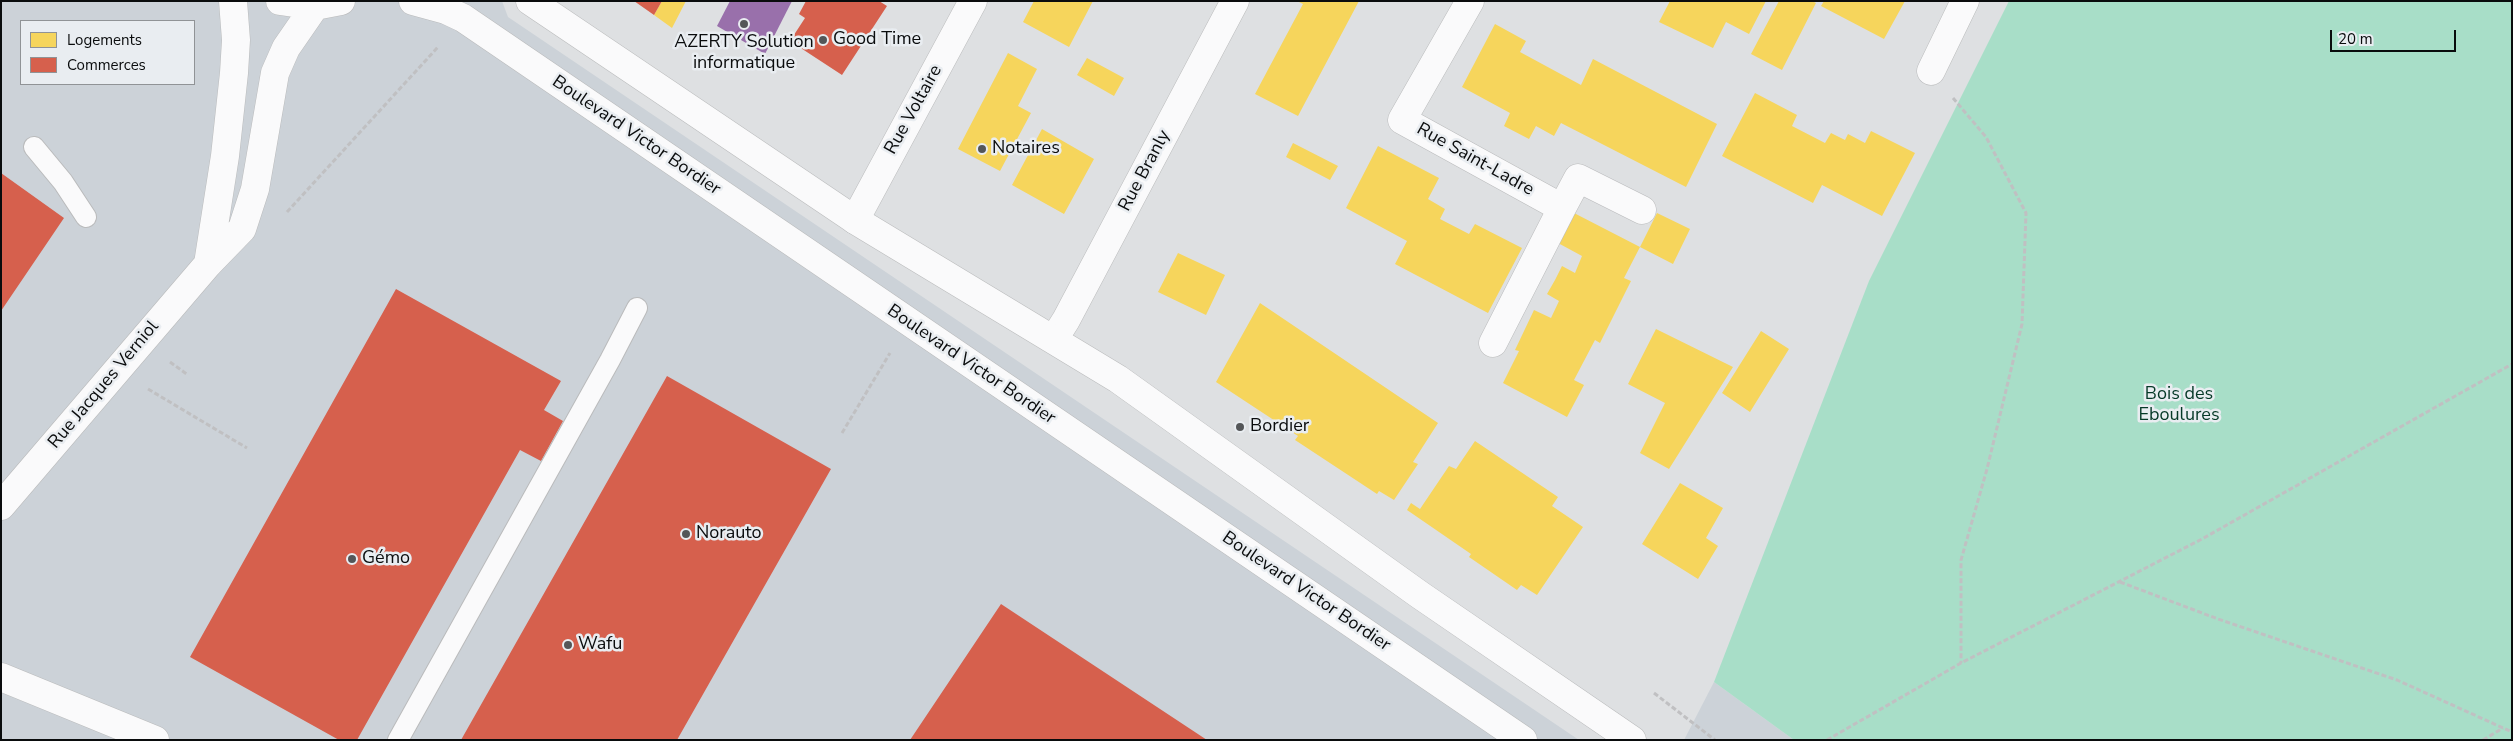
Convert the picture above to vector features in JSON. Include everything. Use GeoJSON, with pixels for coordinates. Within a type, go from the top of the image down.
{"type":"FeatureCollection","features":[{"type":"Feature","properties":{"kind":"main road"},"geometry":{"type":"LineString","coordinates":[[208,264],[225,156],[234,73],[236,40],[233,1]]}},
{"type":"Feature","properties":{"kind":"main road"},"geometry":{"type":"LineString","coordinates":[[280,1],[315,6],[341,1]]}},
{"type":"Feature","properties":{"kind":"main road","name":"Boulevard Victor Bordier"},"geometry":{"type":"LineString","coordinates":[[413,1],[446,10],[463,18],[1523,740]]}},
{"type":"Feature","properties":{"kind":"main road"},"geometry":{"type":"LineString","coordinates":[[530,1],[855,220],[1118,379],[1420,595],[1632,740]]}},
{"type":"Feature","properties":{"kind":"main road","name":"Rue Voltaire"},"geometry":{"type":"LineString","coordinates":[[855,220],[974,1]]}},
{"type":"Feature","properties":{"kind":"main road","name":"Rue Branly"},"geometry":{"type":"LineString","coordinates":[[1054,339],[1072,309],[1235,1]]}},
{"type":"Feature","properties":{"kind":"main road","name":"Rue Saint-Ladre"},"geometry":{"type":"LineString","coordinates":[[1470,1],[1402,120],[1562,208]]}},
{"type":"Feature","properties":{"kind":"main road"},"geometry":{"type":"LineString","coordinates":[[1931,70],[1965,1]]}},
{"type":"Feature","properties":{"kind":"main road","name":"Rue Jacques Verniol"},"geometry":{"type":"LineString","coordinates":[[1,506],[208,264],[242,229],[255,190],[275,73],[286,48],[315,6]]}},
{"type":"Feature","properties":{"kind":"main road"},"geometry":{"type":"LineString","coordinates":[[1493,343],[1578,178],[1642,210]]}},
{"type":"Feature","properties":{"kind":"main road"},"geometry":{"type":"LineString","coordinates":[[1,677],[155,740]]}},
{"type":"Feature","properties":{"kind":"lane"},"geometry":{"type":"LineString","coordinates":[[34,148],[64,182],[86,218]]}},
{"type":"Feature","properties":{"kind":"lane"},"geometry":{"type":"LineString","coordinates":[[398,740],[610,360],[636,308]]}},
{"type":"Feature","properties":{"kind":"path"},"geometry":{"type":"LineString","coordinates":[[281,218],[434,50],[445,42]]}},
{"type":"Feature","properties":{"kind":"path"},"geometry":{"type":"LineString","coordinates":[[1931,70],[1986,137],[2026,213],[2022,324],[1988,468],[1961,560],[1961,663]]}},
{"type":"Feature","properties":{"kind":"path"},"geometry":{"type":"LineString","coordinates":[[842,433],[908,322]]}},
{"type":"Feature","properties":{"kind":"path"},"geometry":{"type":"LineString","coordinates":[[164,357],[188,375]]}},
{"type":"Feature","properties":{"kind":"path"},"geometry":{"type":"LineString","coordinates":[[1828,740],[1961,663],[2202,539],[2512,364]]}},
{"type":"Feature","properties":{"kind":"path"},"geometry":{"type":"LineString","coordinates":[[147,388],[247,448]]}},
{"type":"Feature","properties":{"kind":"path"},"geometry":{"type":"LineString","coordinates":[[2120,582],[2218,619],[2397,680],[2512,732]]}},
{"type":"Feature","properties":{"kind":"path"},"geometry":{"type":"LineString","coordinates":[[1654,693],[1716,740]]}},
{"type":"Feature","properties":{"kind":"path"},"geometry":{"type":"LineString","coordinates":[[2483,740],[2504,728]]}},
{"type":"Feature","properties":{"kind":"shaded area"},"geometry":{"type":"Polygon","coordinates":[[[1,1],[502,1],[508,17],[1579,740],[1,740],[1,1]]]}},
{"type":"Feature","properties":{"kind":"shaded area"},"geometry":{"type":"Polygon","coordinates":[[[1714,682],[1794,740],[1684,740],[1714,682]]]}},
{"type":"Feature","properties":{"kind":"green space","name":"Bois des Eboulures"},"geometry":{"type":"Polygon","coordinates":[[[2009,1],[2512,1],[2512,740],[1794,740],[1714,682],[1869,281],[2009,1]]]}},
{"type":"Feature","properties":{"kind":"building: Logements"},"geometry":{"type":"Polygon","coordinates":[[[662,1],[686,1],[672,28],[654,15],[662,1]]]}},
{"type":"Feature","properties":{"kind":"building: Logements"},"geometry":{"type":"Polygon","coordinates":[[[1034,1],[1093,1],[1069,47],[1023,22],[1034,1]]]}},
{"type":"Feature","properties":{"kind":"building: Logements"},"geometry":{"type":"Polygon","coordinates":[[[1297,1],[1359,1],[1298,116],[1255,94],[1303,4],[1297,1]]]}},
{"type":"Feature","properties":{"kind":"building: Logements"},"geometry":{"type":"Polygon","coordinates":[[[1670,1],[1766,1],[1749,34],[1726,22],[1713,48],[1659,22],[1670,1]]]}},
{"type":"Feature","properties":{"kind":"building: Logements"},"geometry":{"type":"Polygon","coordinates":[[[1779,1],[1812,1],[1816,3],[1782,70],[1751,54],[1779,1]]]}},
{"type":"Feature","properties":{"kind":"building: Logements"},"geometry":{"type":"Polygon","coordinates":[[[1824,1],[1905,1],[1884,39],[1821,6],[1824,1]]]}},
{"type":"Feature","properties":{"kind":"building: Logements"},"geometry":{"type":"Polygon","coordinates":[[[1495,24],[1526,41],[1520,52],[1581,85],[1593,59],[1717,124],[1686,187],[1561,123],[1554,136],[1536,126],[1529,139],[1504,126],[1510,113],[1462,87],[1495,24]]]}},
{"type":"Feature","properties":{"kind":"building: Logements"},"geometry":{"type":"Polygon","coordinates":[[[1008,53],[1037,69],[1018,106],[1031,113],[1000,171],[958,149],[1008,53]]]}},
{"type":"Feature","properties":{"kind":"building: Logements"},"geometry":{"type":"Polygon","coordinates":[[[1087,58],[1124,78],[1114,96],[1077,75],[1087,58]]]}},
{"type":"Feature","properties":{"kind":"building: Logements"},"geometry":{"type":"Polygon","coordinates":[[[1755,93],[1797,115],[1792,126],[1825,143],[1831,133],[1845,140],[1848,134],[1865,143],[1871,131],[1915,153],[1882,216],[1822,185],[1813,203],[1722,156],[1755,93]]]}},
{"type":"Feature","properties":{"kind":"building: Logements"},"geometry":{"type":"Polygon","coordinates":[[[1042,129],[1094,159],[1064,214],[1012,185],[1042,129]]]}},
{"type":"Feature","properties":{"kind":"building: Logements"},"geometry":{"type":"Polygon","coordinates":[[[1293,143],[1338,166],[1330,180],[1286,157],[1293,143]]]}},
{"type":"Feature","properties":{"kind":"building: Logements"},"geometry":{"type":"Polygon","coordinates":[[[1378,146],[1439,178],[1428,199],[1445,209],[1440,219],[1469,234],[1475,224],[1522,248],[1488,313],[1395,264],[1407,241],[1346,208],[1378,146]]]}},
{"type":"Feature","properties":{"kind":"building: Logements"},"geometry":{"type":"Polygon","coordinates":[[[1574,213],[1640,247],[1624,278],[1631,281],[1600,343],[1595,340],[1574,380],[1584,385],[1567,417],[1503,383],[1519,351],[1515,350],[1534,310],[1551,318],[1559,301],[1547,294],[1562,266],[1575,273],[1582,256],[1558,243],[1574,213]]]}},
{"type":"Feature","properties":{"kind":"building: Logements"},"geometry":{"type":"Polygon","coordinates":[[[1657,213],[1690,229],[1673,264],[1640,247],[1657,213]]]}},
{"type":"Feature","properties":{"kind":"building: Logements"},"geometry":{"type":"Polygon","coordinates":[[[1178,253],[1225,275],[1206,315],[1158,292],[1178,253]]]}},
{"type":"Feature","properties":{"kind":"building: Logements"},"geometry":{"type":"Polygon","coordinates":[[[1260,303],[1438,423],[1413,462],[1418,464],[1394,500],[1379,491],[1377,494],[1295,440],[1298,436],[1216,382],[1260,303]]]}},
{"type":"Feature","properties":{"kind":"building: Logements"},"geometry":{"type":"Polygon","coordinates":[[[1656,329],[1733,367],[1669,469],[1640,453],[1665,403],[1628,384],[1656,329]]]}},
{"type":"Feature","properties":{"kind":"building: Logements"},"geometry":{"type":"Polygon","coordinates":[[[1761,331],[1789,349],[1750,412],[1722,393],[1761,331]]]}},
{"type":"Feature","properties":{"kind":"building: Logements"},"geometry":{"type":"Polygon","coordinates":[[[1475,441],[1558,497],[1552,506],[1583,527],[1537,595],[1521,585],[1517,590],[1469,557],[1471,554],[1407,510],[1411,503],[1420,509],[1449,466],[1456,469],[1475,441]]]}},
{"type":"Feature","properties":{"kind":"building: Logements"},"geometry":{"type":"Polygon","coordinates":[[[1680,483],[1723,508],[1706,538],[1718,546],[1698,579],[1642,544],[1680,483]]]}},
{"type":"Feature","properties":{"kind":"building: Commerces"},"geometry":{"type":"Polygon","coordinates":[[[634,1],[662,1],[654,15],[634,1]]]}},
{"type":"Feature","properties":{"kind":"building: Commerces"},"geometry":{"type":"Polygon","coordinates":[[[806,1],[879,1],[887,6],[842,75],[790,41],[805,18],[799,14],[806,1]]]}},
{"type":"Feature","properties":{"kind":"building: Commerces"},"geometry":{"type":"Polygon","coordinates":[[[1,173],[64,218],[1,311],[1,173]]]}},
{"type":"Feature","properties":{"kind":"building: Commerces","name":"Gémo"},"geometry":{"type":"Polygon","coordinates":[[[396,289],[561,381],[544,410],[563,421],[541,461],[520,450],[357,740],[339,740],[190,657],[396,289]]]}},
{"type":"Feature","properties":{"kind":"building: Commerces","name":"Norauto"},"geometry":{"type":"Polygon","coordinates":[[[667,376],[831,469],[677,740],[461,740],[667,376]]]}},
{"type":"Feature","properties":{"kind":"building: Commerces"},"geometry":{"type":"Polygon","coordinates":[[[1001,604],[1207,740],[910,740],[1001,604]]]}},
{"type":"Feature","properties":{"kind":"building: Bureaux"},"geometry":{"type":"Polygon","coordinates":[[[730,1],[792,1],[765,54],[717,26],[730,1]]]}},
{"type":"Feature","properties":{"kind":"place","name":"AZERTY Solution informatique"},"geometry":{"type":"Point","coordinates":[744,24]}},
{"type":"Feature","properties":{"kind":"place","name":"Good Time"},"geometry":{"type":"Point","coordinates":[823,40]}},
{"type":"Feature","properties":{"kind":"place","name":"Notaires"},"geometry":{"type":"Point","coordinates":[982,149]}},
{"type":"Feature","properties":{"kind":"place","name":"Bordier"},"geometry":{"type":"Point","coordinates":[1240,427]}},
{"type":"Feature","properties":{"kind":"place","name":"Norauto"},"geometry":{"type":"Point","coordinates":[686,534]}},
{"type":"Feature","properties":{"kind":"place","name":"Gémo"},"geometry":{"type":"Point","coordinates":[352,559]}},
{"type":"Feature","properties":{"kind":"place","name":"Wafu"},"geometry":{"type":"Point","coordinates":[568,645]}}]}
